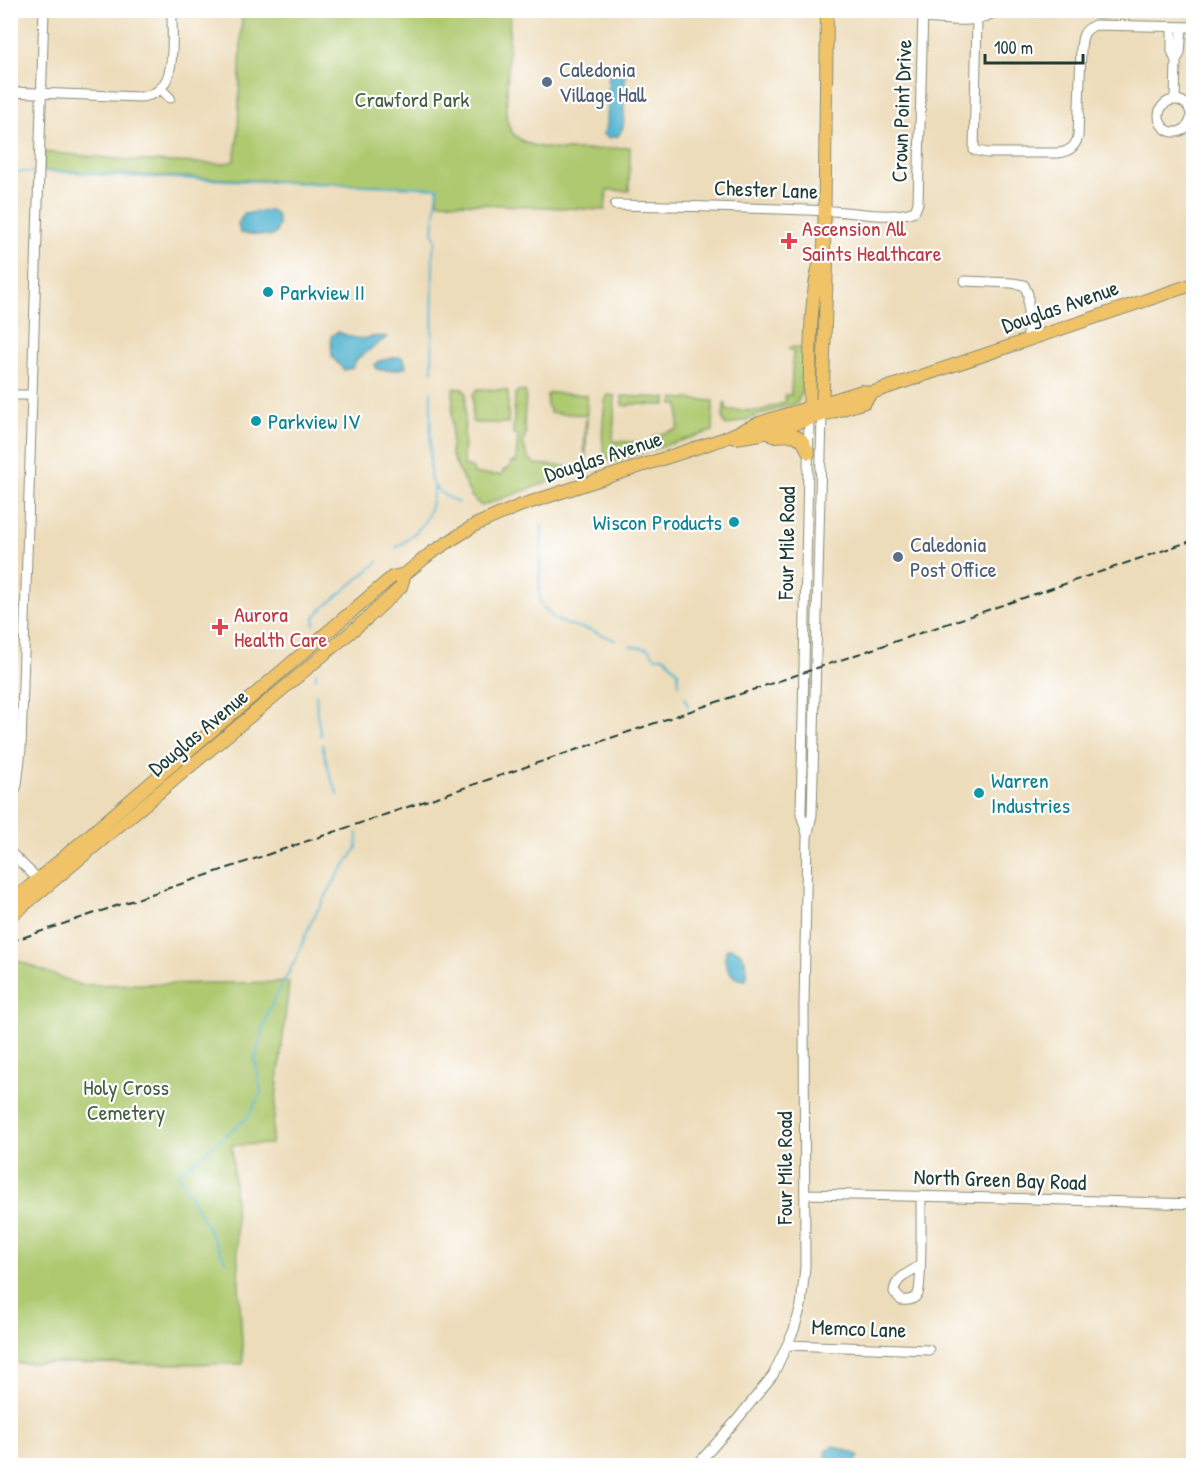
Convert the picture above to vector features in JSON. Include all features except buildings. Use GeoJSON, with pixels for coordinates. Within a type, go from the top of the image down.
{"type":"FeatureCollection","features":[{"type":"Feature","properties":{"kind":"main road","name":"Four Mile Road"},"geometry":{"type":"LineString","coordinates":[[822,409],[827,263],[824,250],[824,211],[827,10]]}},
{"type":"Feature","properties":{"kind":"main road","name":"Four Mile Road"},"geometry":{"type":"LineString","coordinates":[[810,413],[812,315],[818,264],[824,250]]}},
{"type":"Feature","properties":{"kind":"main road","name":"Douglas Avenue"},"geometry":{"type":"LineString","coordinates":[[822,409],[848,395],[862,391],[871,393],[1194,284]]}},
{"type":"Feature","properties":{"kind":"main road"},"geometry":{"type":"LineString","coordinates":[[824,378],[833,389],[848,395]]}},
{"type":"Feature","properties":{"kind":"main road","name":"Douglas Avenue"},"geometry":{"type":"LineString","coordinates":[[723,439],[766,432],[822,409],[865,402],[871,393]]}},
{"type":"Feature","properties":{"kind":"main road","name":"Douglas Avenue"},"geometry":{"type":"LineString","coordinates":[[10,917],[42,883],[189,751],[392,577],[405,574],[452,538],[496,515],[723,439],[759,423],[810,413]]}},
{"type":"Feature","properties":{"kind":"main road"},"geometry":{"type":"LineString","coordinates":[[766,432],[774,437],[794,435],[805,444],[809,453]]}},
{"type":"Feature","properties":{"kind":"main road","name":"Douglas Avenue"},"geometry":{"type":"LineString","coordinates":[[10,903],[42,883]]}},
{"type":"Feature","properties":{"kind":"street"},"geometry":{"type":"LineString","coordinates":[[10,804],[17,785],[21,749],[44,10]]}},
{"type":"Feature","properties":{"kind":"street"},"geometry":{"type":"LineString","coordinates":[[10,93],[140,97],[153,95],[166,82],[171,68],[172,10]]}},
{"type":"Feature","properties":{"kind":"street"},"geometry":{"type":"LineString","coordinates":[[923,14],[977,19],[987,17],[997,10]]}},
{"type":"Feature","properties":{"kind":"street","name":"Crown Point Drive"},"geometry":{"type":"LineString","coordinates":[[915,211],[918,202],[923,14]]}},
{"type":"Feature","properties":{"kind":"street"},"geometry":{"type":"LineString","coordinates":[[977,19],[974,150],[987,153],[1058,153],[1069,151],[1073,147],[1078,137],[1082,37],[1088,28],[1095,25],[1194,27]]}},
{"type":"Feature","properties":{"kind":"street"},"geometry":{"type":"LineString","coordinates":[[1175,100],[1176,61],[1180,53],[1177,27]]}},
{"type":"Feature","properties":{"kind":"street"},"geometry":{"type":"LineString","coordinates":[[161,89],[171,98]]}},
{"type":"Feature","properties":{"kind":"street","name":"Chester Lane"},"geometry":{"type":"LineString","coordinates":[[615,205],[888,214],[907,214],[915,211]]}},
{"type":"Feature","properties":{"kind":"street"},"geometry":{"type":"LineString","coordinates":[[965,281],[1024,285],[1028,294],[1028,339]]}},
{"type":"Feature","properties":{"kind":"street"},"geometry":{"type":"LineString","coordinates":[[10,394],[32,395]]}},
{"type":"Feature","properties":{"kind":"street","name":"Four Mile Road"},"geometry":{"type":"LineString","coordinates":[[696,1466],[761,1391],[783,1357],[797,1320],[803,1292],[806,1194],[804,1004],[807,837],[812,815],[822,409]]}},
{"type":"Feature","properties":{"kind":"street","name":"Four Mile Road"},"geometry":{"type":"LineString","coordinates":[[807,837],[801,814],[810,413]]}},
{"type":"Feature","properties":{"kind":"street"},"geometry":{"type":"LineString","coordinates":[[10,852],[42,883]]}},
{"type":"Feature","properties":{"kind":"street","name":"North Green Bay Road"},"geometry":{"type":"LineString","coordinates":[[806,1194],[1194,1204]]}},
{"type":"Feature","properties":{"kind":"street"},"geometry":{"type":"LineString","coordinates":[[919,1266],[921,1196]]}},
{"type":"Feature","properties":{"kind":"street","name":"Memco Lane"},"geometry":{"type":"LineString","coordinates":[[787,1345],[929,1350]]}},
{"type":"Feature","properties":{"kind":"green space","name":"Crawford Park"},"geometry":{"type":"Polygon","coordinates":[[[242,10],[510,11],[506,114],[512,132],[521,140],[534,146],[550,149],[585,150],[630,147],[629,191],[607,190],[605,210],[438,202],[438,188],[43,171],[44,152],[128,160],[222,164],[234,161],[238,135],[242,10]]]}},
{"type":"Feature","properties":{"kind":"green space"},"geometry":{"type":"Polygon","coordinates":[[[803,348],[802,392],[797,403],[726,426],[723,419],[724,403],[726,403],[726,410],[759,411],[786,402],[784,395],[791,395],[793,350],[788,349],[803,348]]]}},
{"type":"Feature","properties":{"kind":"green space"},"geometry":{"type":"Polygon","coordinates":[[[455,388],[462,388],[466,393],[463,461],[464,465],[473,469],[473,474],[502,475],[503,471],[510,467],[511,462],[516,462],[518,435],[513,435],[515,394],[518,391],[524,391],[526,393],[524,424],[526,433],[523,443],[528,458],[536,464],[569,467],[571,474],[481,506],[471,496],[451,454],[453,391],[455,388]]]}},
{"type":"Feature","properties":{"kind":"green space"},"geometry":{"type":"Polygon","coordinates":[[[478,389],[508,392],[508,423],[475,423],[472,421],[473,394],[478,389]]]}},
{"type":"Feature","properties":{"kind":"green space"},"geometry":{"type":"Polygon","coordinates":[[[550,393],[587,395],[586,466],[585,470],[574,475],[573,472],[582,467],[585,460],[586,415],[550,413],[547,406],[547,395],[550,393]]]}},
{"type":"Feature","properties":{"kind":"green space"},"geometry":{"type":"Polygon","coordinates":[[[608,395],[615,396],[613,441],[652,443],[654,436],[678,429],[679,405],[673,405],[674,398],[713,401],[713,431],[611,462],[604,450],[603,442],[605,400],[608,395]]]}},
{"type":"Feature","properties":{"kind":"green space"},"geometry":{"type":"Polygon","coordinates":[[[622,396],[666,398],[666,405],[622,405],[622,396]]]}},
{"type":"Feature","properties":{"kind":"green space","name":"Holy Cross Cemetery"},"geometry":{"type":"Polygon","coordinates":[[[11,958],[80,985],[289,982],[271,1144],[232,1145],[243,1364],[11,1363],[11,958]]]}},
{"type":"Feature","properties":{"kind":"water"},"geometry":{"type":"Polygon","coordinates":[[[618,63],[625,66],[623,127],[618,136],[608,138],[603,134],[607,126],[609,70],[618,63]]]}},
{"type":"Feature","properties":{"kind":"water"},"geometry":{"type":"Polygon","coordinates":[[[270,210],[276,214],[278,219],[276,233],[272,236],[240,233],[238,224],[244,214],[270,210]]]}},
{"type":"Feature","properties":{"kind":"water"},"geometry":{"type":"Polygon","coordinates":[[[338,332],[359,338],[387,337],[357,359],[352,368],[344,370],[332,357],[331,336],[338,332]]]}},
{"type":"Feature","properties":{"kind":"water"},"geometry":{"type":"Polygon","coordinates":[[[399,357],[404,359],[406,367],[384,370],[377,369],[375,365],[379,361],[399,357]]]}},
{"type":"Feature","properties":{"kind":"water"},"geometry":{"type":"Polygon","coordinates":[[[731,948],[740,952],[745,960],[746,980],[732,974],[726,965],[725,954],[727,949],[731,948]]]}},
{"type":"Feature","properties":{"kind":"water"},"geometry":{"type":"Polygon","coordinates":[[[833,1446],[859,1457],[852,1465],[828,1465],[825,1452],[833,1446]]]}},
{"type":"Feature","properties":{"kind":"waterway"},"geometry":{"type":"LineString","coordinates":[[48,172],[72,171],[111,176],[438,188],[433,230],[436,241],[433,250],[432,371]]}},
{"type":"Feature","properties":{"kind":"waterway"},"geometry":{"type":"LineString","coordinates":[[10,172],[34,172]]}},
{"type":"Feature","properties":{"kind":"waterway"},"geometry":{"type":"LineString","coordinates":[[431,391],[430,478],[442,494],[459,503]]}},
{"type":"Feature","properties":{"kind":"waterway"},"geometry":{"type":"LineString","coordinates":[[396,548],[424,523],[433,499],[434,488]]}},
{"type":"Feature","properties":{"kind":"waterway"},"geometry":{"type":"LineString","coordinates":[[541,524],[539,588],[540,602],[544,609],[553,618],[566,624],[615,640]]}},
{"type":"Feature","properties":{"kind":"waterway"},"geometry":{"type":"LineString","coordinates":[[314,625],[315,617],[322,609],[378,562]]}},
{"type":"Feature","properties":{"kind":"waterway"},"geometry":{"type":"LineString","coordinates":[[630,646],[649,649],[655,657],[665,657],[678,672],[679,684]]}},
{"type":"Feature","properties":{"kind":"waterway"},"geometry":{"type":"LineString","coordinates":[[316,672],[316,678]]}},
{"type":"Feature","properties":{"kind":"waterway"},"geometry":{"type":"LineString","coordinates":[[316,694],[321,736]]}},
{"type":"Feature","properties":{"kind":"waterway"},"geometry":{"type":"LineString","coordinates":[[685,697],[688,707]]}},
{"type":"Feature","properties":{"kind":"waterway"},"geometry":{"type":"LineString","coordinates":[[322,744],[338,795]]}},
{"type":"Feature","properties":{"kind":"waterway"},"geometry":{"type":"LineString","coordinates":[[226,1262],[178,1174],[248,1117],[261,1093],[255,1059],[268,1011],[295,961],[311,922],[338,875],[357,848],[358,833]]}},
{"type":"Feature","properties":{"kind":"railway"},"geometry":{"type":"LineString","coordinates":[[10,942],[1194,540]]}},
{"type":"Feature","properties":{"kind":"place","name":"Caledonia Village Hall"},"geometry":{"type":"Point","coordinates":[547,82]}},
{"type":"Feature","properties":{"kind":"place","name":"Ascension All Saints Healthcare"},"geometry":{"type":"Point","coordinates":[789,241]}},
{"type":"Feature","properties":{"kind":"place","name":"Parkview II"},"geometry":{"type":"Point","coordinates":[268,292]}},
{"type":"Feature","properties":{"kind":"place","name":"Parkview IV"},"geometry":{"type":"Point","coordinates":[256,421]}},
{"type":"Feature","properties":{"kind":"place","name":"Wiscon Products"},"geometry":{"type":"Point","coordinates":[734,522]}},
{"type":"Feature","properties":{"kind":"place","name":"Caledonia Post Office"},"geometry":{"type":"Point","coordinates":[898,557]}},
{"type":"Feature","properties":{"kind":"place","name":"Aurora Health Care"},"geometry":{"type":"Point","coordinates":[220,627]}},
{"type":"Feature","properties":{"kind":"place","name":"Warren Industries"},"geometry":{"type":"Point","coordinates":[979,793]}}]}
